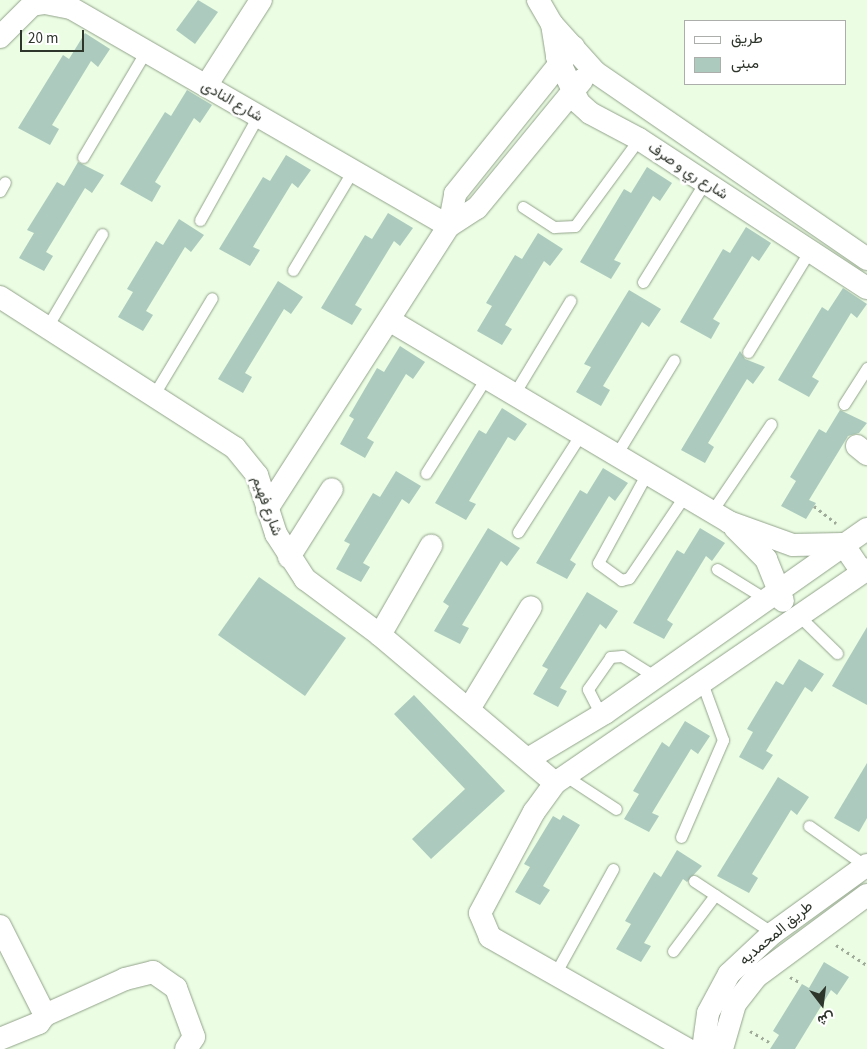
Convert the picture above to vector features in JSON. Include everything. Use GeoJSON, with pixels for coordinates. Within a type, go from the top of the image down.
{"type":"FeatureCollection","features":[{"type":"Feature","properties":{"kind":"street"},"geometry":{"type":"LineString","coordinates":[[206,86],[261,0]]}},
{"type":"Feature","properties":{"kind":"street","name":"شارع ري و صرف"},"geometry":{"type":"LineString","coordinates":[[538,0],[552,24],[566,55],[573,90],[590,112],[639,139],[867,288]]}},
{"type":"Feature","properties":{"kind":"street","name":"شارع النادى"},"geometry":{"type":"LineString","coordinates":[[6,29],[32,5],[58,4],[146,51],[449,226]]}},
{"type":"Feature","properties":{"kind":"street"},"geometry":{"type":"LineString","coordinates":[[267,509],[449,226],[456,194],[566,55]]}},
{"type":"Feature","properties":{"kind":"street","name":"شارع ري و صرف"},"geometry":{"type":"LineString","coordinates":[[566,55],[592,68],[867,259]]}},
{"type":"Feature","properties":{"kind":"street"},"geometry":{"type":"LineString","coordinates":[[449,226],[477,208],[592,68]]}},
{"type":"Feature","properties":{"kind":"street","name":"شارع فهيم"},"geometry":{"type":"LineString","coordinates":[[0,297],[153,396],[247,460],[264,492],[267,509],[289,557],[326,596],[380,634],[528,759],[560,779]]}},
{"type":"Feature","properties":{"kind":"street"},"geometry":{"type":"LineString","coordinates":[[389,320],[721,516],[793,545],[843,544]]}},
{"type":"Feature","properties":{"kind":"street"},"geometry":{"type":"LineString","coordinates":[[289,557],[332,489]]}},
{"type":"Feature","properties":{"kind":"street"},"geometry":{"type":"LineString","coordinates":[[721,516],[766,559],[770,594],[797,613]]}},
{"type":"Feature","properties":{"kind":"street"},"geometry":{"type":"LineString","coordinates":[[528,759],[601,715],[770,594],[867,529]]}},
{"type":"Feature","properties":{"kind":"street"},"geometry":{"type":"LineString","coordinates":[[687,1049],[490,937],[480,914],[534,812],[560,779],[797,613],[865,570],[843,544]]}},
{"type":"Feature","properties":{"kind":"street"},"geometry":{"type":"LineString","coordinates":[[380,634],[430,546]]}},
{"type":"Feature","properties":{"kind":"street"},"geometry":{"type":"LineString","coordinates":[[469,709],[530,607]]}},
{"type":"Feature","properties":{"kind":"street","name":"طريق المحمديه"},"geometry":{"type":"LineString","coordinates":[[703,1049],[717,993],[744,957],[867,865]]}},
{"type":"Feature","properties":{"kind":"street","name":"طريق المحمديه"},"geometry":{"type":"LineString","coordinates":[[722,1049],[728,1019],[745,989],[815,932],[867,895]]}},
{"type":"Feature","properties":{"kind":"street"},"geometry":{"type":"LineString","coordinates":[[0,926],[45,1015]]}},
{"type":"Feature","properties":{"kind":"street"},"geometry":{"type":"LineString","coordinates":[[0,1039],[39,1023],[45,1015],[125,979],[153,972],[176,988],[194,1037],[186,1049]]}},
{"type":"Feature","properties":{"kind":"lane"},"geometry":{"type":"LineString","coordinates":[[83,157],[146,51]]}},
{"type":"Feature","properties":{"kind":"lane"},"geometry":{"type":"LineString","coordinates":[[200,220],[258,116]]}},
{"type":"Feature","properties":{"kind":"lane"},"geometry":{"type":"LineString","coordinates":[[523,207],[554,226],[575,226],[639,139]]}},
{"type":"Feature","properties":{"kind":"lane"},"geometry":{"type":"LineString","coordinates":[[293,270],[352,170]]}},
{"type":"Feature","properties":{"kind":"lane"},"geometry":{"type":"LineString","coordinates":[[643,282],[705,182]]}},
{"type":"Feature","properties":{"kind":"lane"},"geometry":{"type":"LineString","coordinates":[[47,327],[102,234]]}},
{"type":"Feature","properties":{"kind":"lane"},"geometry":{"type":"LineString","coordinates":[[748,352],[810,250]]}},
{"type":"Feature","properties":{"kind":"lane"},"geometry":{"type":"LineString","coordinates":[[153,396],[212,298]]}},
{"type":"Feature","properties":{"kind":"lane"},"geometry":{"type":"LineString","coordinates":[[514,394],[570,301]]}},
{"type":"Feature","properties":{"kind":"lane"},"geometry":{"type":"LineString","coordinates":[[616,455],[674,360]]}},
{"type":"Feature","properties":{"kind":"lane"},"geometry":{"type":"LineString","coordinates":[[844,404],[867,368]]}},
{"type":"Feature","properties":{"kind":"lane"},"geometry":{"type":"LineString","coordinates":[[426,473],[486,378]]}},
{"type":"Feature","properties":{"kind":"lane"},"geometry":{"type":"LineString","coordinates":[[721,516],[771,424]]}},
{"type":"Feature","properties":{"kind":"lane"},"geometry":{"type":"LineString","coordinates":[[518,532],[581,434]]}},
{"type":"Feature","properties":{"kind":"lane"},"geometry":{"type":"LineString","coordinates":[[647,473],[598,561],[600,568],[614,576],[629,578],[685,495]]}},
{"type":"Feature","properties":{"kind":"lane"},"geometry":{"type":"LineString","coordinates":[[717,569],[770,594]]}},
{"type":"Feature","properties":{"kind":"lane"},"geometry":{"type":"LineString","coordinates":[[797,613],[837,653]]}},
{"type":"Feature","properties":{"kind":"lane"},"geometry":{"type":"LineString","coordinates":[[601,715],[588,688],[610,657],[622,656],[655,677]]}},
{"type":"Feature","properties":{"kind":"lane"},"geometry":{"type":"LineString","coordinates":[[681,837],[723,740],[701,680]]}},
{"type":"Feature","properties":{"kind":"lane"},"geometry":{"type":"LineString","coordinates":[[560,779],[616,808]]}},
{"type":"Feature","properties":{"kind":"lane"},"geometry":{"type":"LineString","coordinates":[[809,826],[867,865]]}},
{"type":"Feature","properties":{"kind":"lane"},"geometry":{"type":"LineString","coordinates":[[555,974],[613,869]]}},
{"type":"Feature","properties":{"kind":"lane"},"geometry":{"type":"LineString","coordinates":[[694,881],[773,934]]}},
{"type":"Feature","properties":{"kind":"lane"},"geometry":{"type":"LineString","coordinates":[[673,951],[715,895]]}},
{"type":"Feature","properties":{"kind":"path"},"geometry":{"type":"LineString","coordinates":[[815,932],[867,965]]}},
{"type":"Feature","properties":{"kind":"building"},"geometry":{"type":"Polygon","coordinates":[[[198,0],[218,12],[195,44],[176,30],[198,0]]]}},
{"type":"Feature","properties":{"kind":"building"},"geometry":{"type":"Polygon","coordinates":[[[85,33],[110,49],[98,67],[91,61],[52,125],[59,129],[50,145],[18,128],[63,55],[69,59],[85,33]]]}},
{"type":"Feature","properties":{"kind":"building"},"geometry":{"type":"Polygon","coordinates":[[[187,90],[212,105],[200,123],[194,118],[155,182],[161,186],[152,202],[120,184],[165,112],[171,116],[187,90]]]}},
{"type":"Feature","properties":{"kind":"building"},"geometry":{"type":"Polygon","coordinates":[[[286,155],[311,170],[298,188],[292,183],[253,247],[260,250],[250,266],[219,249],[263,177],[270,181],[286,155]]]}},
{"type":"Feature","properties":{"kind":"building"},"geometry":{"type":"Polygon","coordinates":[[[78,162],[104,175],[92,193],[85,188],[46,252],[53,256],[44,271],[19,258],[34,233],[27,230],[57,182],[64,186],[78,162]]]}},
{"type":"Feature","properties":{"kind":"building"},"geometry":{"type":"Polygon","coordinates":[[[647,167],[672,183],[660,201],[653,196],[614,260],[621,263],[611,279],[580,262],[624,189],[631,193],[647,167]]]}},
{"type":"Feature","properties":{"kind":"building"},"geometry":{"type":"Polygon","coordinates":[[[388,213],[413,228],[400,246],[394,241],[355,305],[362,309],[352,325],[321,308],[365,235],[372,239],[388,213]]]}},
{"type":"Feature","properties":{"kind":"building"},"geometry":{"type":"Polygon","coordinates":[[[179,219],[204,235],[191,252],[185,247],[146,311],[153,315],[143,331],[118,317],[133,292],[127,289],[156,241],[163,245],[179,219]]]}},
{"type":"Feature","properties":{"kind":"building"},"geometry":{"type":"Polygon","coordinates":[[[746,227],[771,243],[759,261],[752,256],[713,319],[720,323],[711,339],[680,322],[723,249],[730,253],[746,227]]]}},
{"type":"Feature","properties":{"kind":"building"},"geometry":{"type":"Polygon","coordinates":[[[538,233],[563,249],[550,266],[544,261],[505,325],[512,329],[502,345],[477,331],[492,306],[486,303],[515,255],[522,259],[538,233]]]}},
{"type":"Feature","properties":{"kind":"building"},"geometry":{"type":"Polygon","coordinates":[[[278,281],[303,297],[291,314],[284,309],[245,373],[252,377],[243,393],[218,379],[278,281]]]}},
{"type":"Feature","properties":{"kind":"building"},"geometry":{"type":"Polygon","coordinates":[[[843,288],[867,304],[857,318],[851,313],[812,377],[819,381],[809,397],[778,380],[822,307],[828,311],[843,288]]]}},
{"type":"Feature","properties":{"kind":"building"},"geometry":{"type":"Polygon","coordinates":[[[629,290],[661,309],[649,327],[642,322],[603,386],[610,390],[601,406],[576,392],[591,367],[584,364],[629,290]]]}},
{"type":"Feature","properties":{"kind":"building"},"geometry":{"type":"Polygon","coordinates":[[[400,346],[425,362],[413,379],[406,374],[367,438],[374,442],[365,458],[340,444],[354,419],[349,416],[377,368],[384,372],[400,346]]]}},
{"type":"Feature","properties":{"kind":"building"},"geometry":{"type":"Polygon","coordinates":[[[740,351],[745,359],[765,367],[753,384],[747,379],[708,443],[714,447],[705,463],[681,450],[740,351]]]}},
{"type":"Feature","properties":{"kind":"building"},"geometry":{"type":"Polygon","coordinates":[[[502,408],[527,424],[515,441],[508,437],[469,501],[476,504],[466,520],[435,503],[479,430],[486,434],[502,408]]]}},
{"type":"Feature","properties":{"kind":"building"},"geometry":{"type":"Polygon","coordinates":[[[840,410],[867,423],[859,433],[848,436],[809,500],[816,503],[806,519],[781,506],[796,481],[790,477],[819,429],[826,433],[840,410]]]}},
{"type":"Feature","properties":{"kind":"building"},"geometry":{"type":"Polygon","coordinates":[[[603,468],[628,483],[615,501],[609,496],[570,560],[576,564],[567,579],[536,563],[580,490],[587,494],[603,468]]]}},
{"type":"Feature","properties":{"kind":"building"},"geometry":{"type":"Polygon","coordinates":[[[396,471],[421,486],[409,504],[402,499],[363,563],[370,567],[361,582],[336,569],[350,544],[344,541],[373,493],[380,497],[396,471]]]}},
{"type":"Feature","properties":{"kind":"building"},"geometry":{"type":"Polygon","coordinates":[[[488,528],[520,548],[507,566],[501,561],[462,625],[469,628],[460,644],[434,631],[449,606],[443,602],[488,528]]]}},
{"type":"Feature","properties":{"kind":"building"},"geometry":{"type":"Polygon","coordinates":[[[700,528],[725,543],[712,561],[706,556],[667,620],[673,624],[664,639],[633,623],[677,550],[684,554],[700,528]]]}},
{"type":"Feature","properties":{"kind":"building"},"geometry":{"type":"Polygon","coordinates":[[[259,577],[346,638],[305,696],[218,635],[259,577]]]}},
{"type":"Feature","properties":{"kind":"building"},"geometry":{"type":"Polygon","coordinates":[[[587,592],[618,611],[606,629],[600,624],[560,688],[567,691],[558,707],[533,694],[548,669],[542,666],[587,592]]]}},
{"type":"Feature","properties":{"kind":"building"},"geometry":{"type":"Polygon","coordinates":[[[867,627],[867,705],[832,686],[867,627]]]}},
{"type":"Feature","properties":{"kind":"building"},"geometry":{"type":"Polygon","coordinates":[[[799,659],[824,674],[812,692],[805,687],[766,751],[773,755],[763,770],[739,757],[753,732],[747,729],[776,681],[783,685],[799,659]]]}},
{"type":"Feature","properties":{"kind":"building"},"geometry":{"type":"Polygon","coordinates":[[[414,695],[505,791],[431,859],[412,839],[465,789],[394,714],[414,695]]]}},
{"type":"Feature","properties":{"kind":"building"},"geometry":{"type":"Polygon","coordinates":[[[685,721],[710,736],[698,754],[691,749],[652,813],[659,816],[649,832],[624,819],[639,794],[633,791],[662,742],[669,747],[685,721]]]}},
{"type":"Feature","properties":{"kind":"building"},"geometry":{"type":"Polygon","coordinates":[[[867,763],[867,818],[859,832],[834,818],[867,763]]]}},
{"type":"Feature","properties":{"kind":"building"},"geometry":{"type":"Polygon","coordinates":[[[778,777],[809,797],[797,815],[791,810],[752,874],[758,878],[749,893],[717,876],[778,777]]]}},
{"type":"Feature","properties":{"kind":"building"},"geometry":{"type":"Polygon","coordinates":[[[563,815],[580,825],[543,886],[550,890],[540,905],[515,892],[530,867],[524,864],[553,816],[560,820],[563,815]]]}},
{"type":"Feature","properties":{"kind":"building"},"geometry":{"type":"Polygon","coordinates":[[[677,850],[702,866],[687,882],[683,879],[644,943],[651,946],[641,962],[616,949],[631,924],[625,921],[654,872],[661,877],[677,850]]]}},
{"type":"Feature","properties":{"kind":"building"},"geometry":{"type":"Polygon","coordinates":[[[824,962],[849,977],[837,995],[831,990],[795,1049],[770,1049],[779,1035],[773,1031],[802,984],[809,988],[824,962]]]}}]}
